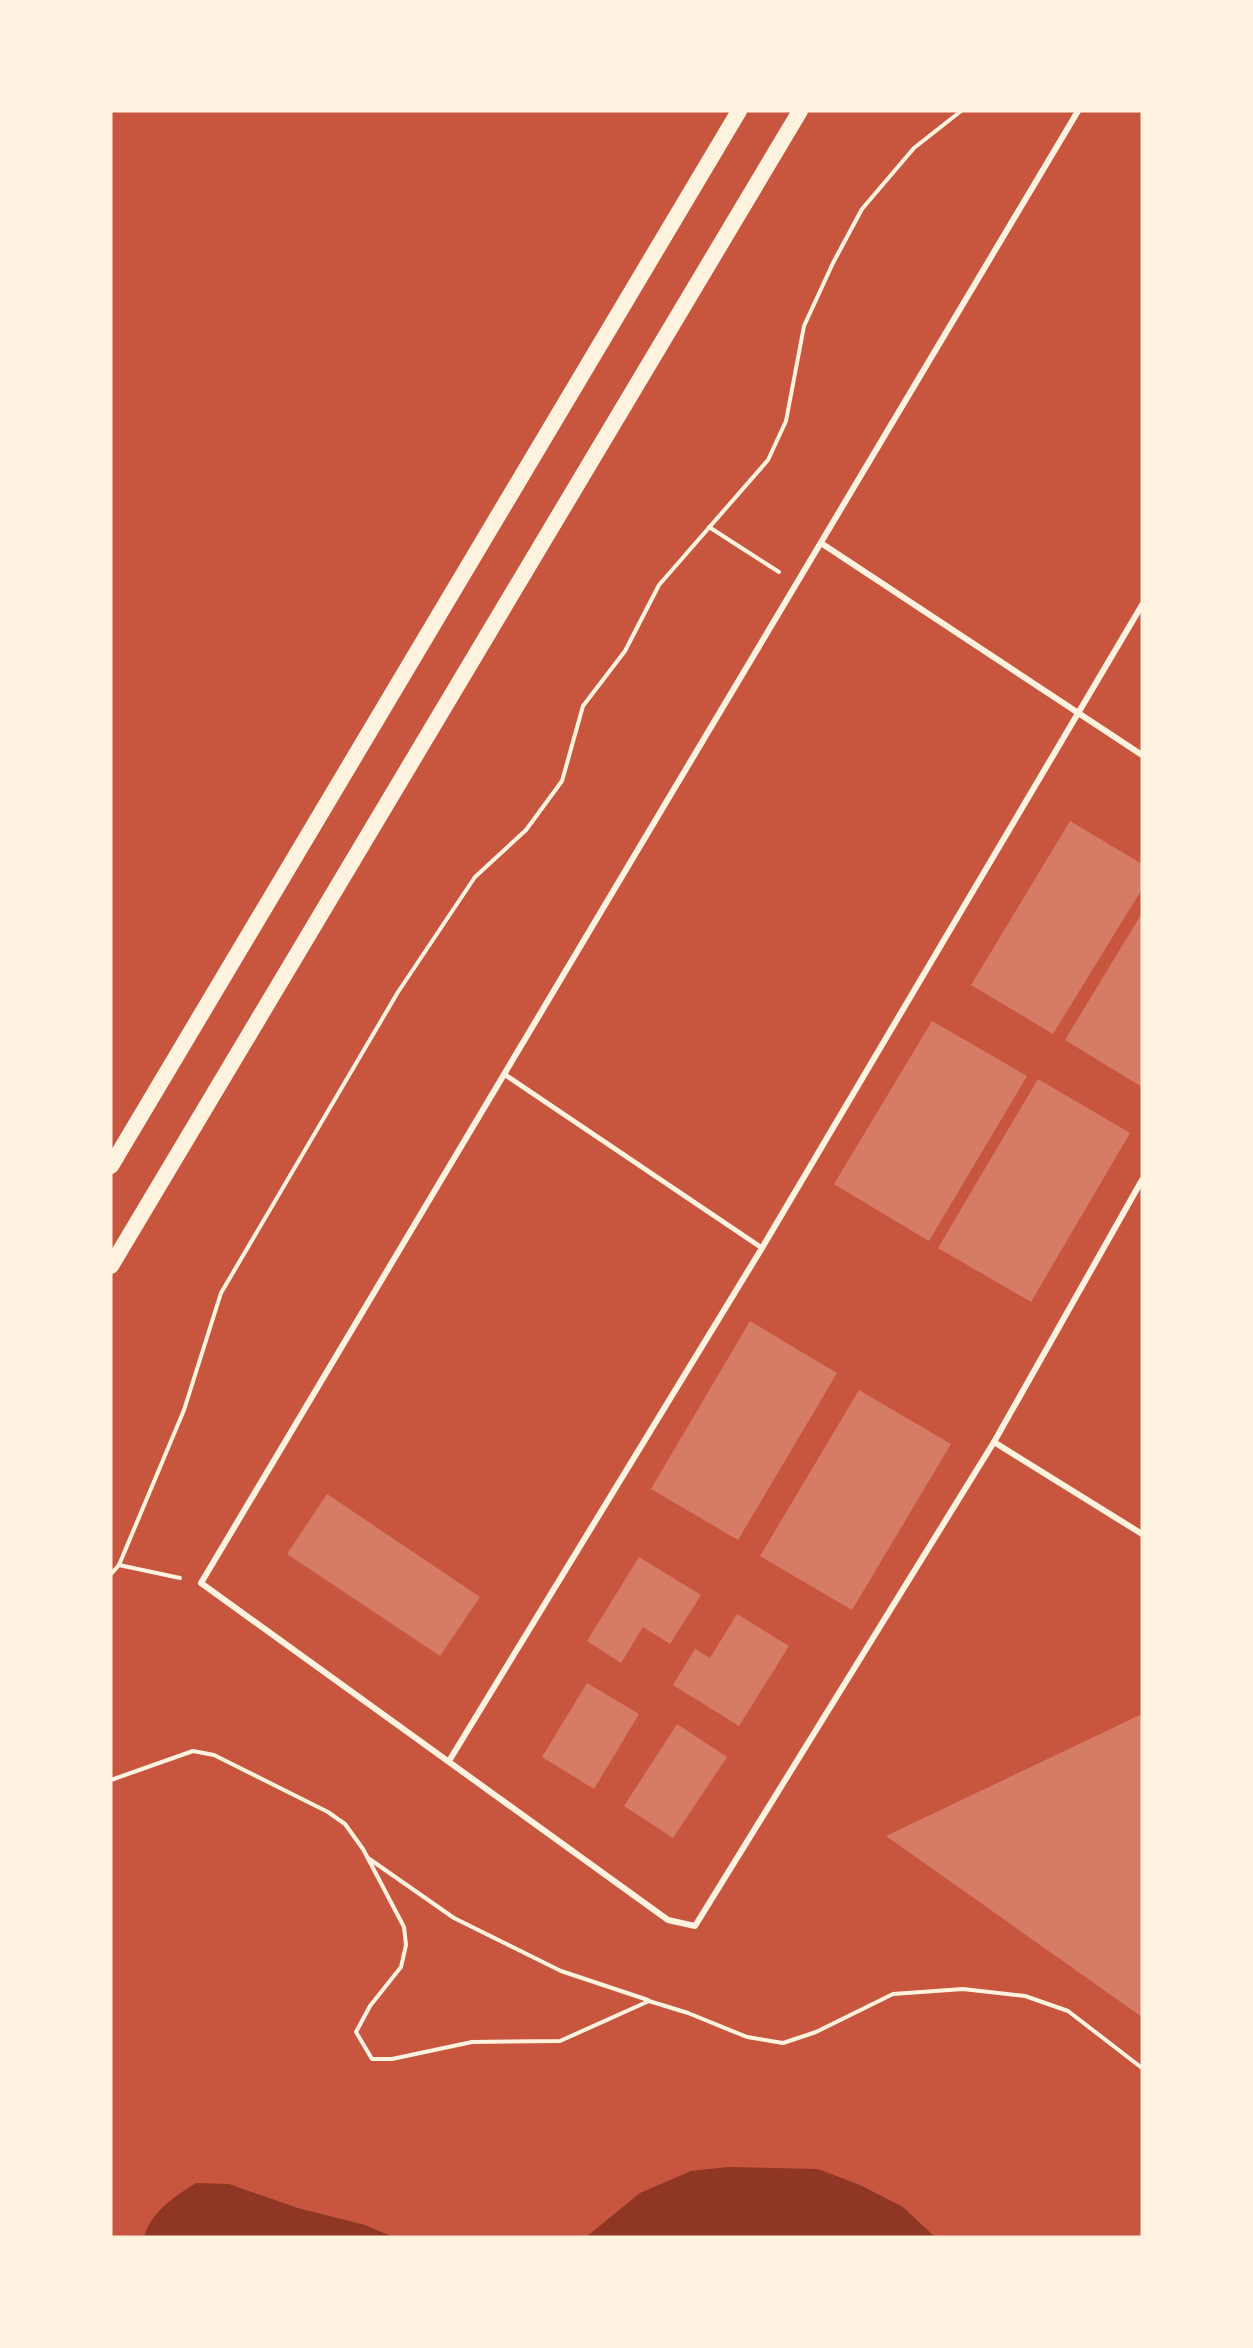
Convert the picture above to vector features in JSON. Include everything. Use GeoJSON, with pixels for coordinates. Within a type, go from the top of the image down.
{"type":"FeatureCollection","features":[{"type":"Feature","properties":{"kind":"highway"},"geometry":{"type":"LineString","coordinates":[[111,1166],[739,111]]}},
{"type":"Feature","properties":{"kind":"highway"},"geometry":{"type":"LineString","coordinates":[[111,1266],[800,111]]}},
{"type":"Feature","properties":{"kind":"street"},"geometry":{"type":"LineString","coordinates":[[1078,111],[201,1583],[668,1920],[695,1926],[994,1442],[1142,1179]]}},
{"type":"Feature","properties":{"kind":"street"},"geometry":{"type":"LineString","coordinates":[[821,543],[1142,755]]}},
{"type":"Feature","properties":{"kind":"street"},"geometry":{"type":"LineString","coordinates":[[449,1761],[762,1248],[1142,604]]}},
{"type":"Feature","properties":{"kind":"street"},"geometry":{"type":"LineString","coordinates":[[504,1074],[762,1248]]}},
{"type":"Feature","properties":{"kind":"street"},"geometry":{"type":"LineString","coordinates":[[994,1442],[1142,1534]]}},
{"type":"Feature","properties":{"kind":"path"},"geometry":{"type":"LineString","coordinates":[[111,1574],[119,1564],[184,1410],[221,1293],[398,992],[475,877],[526,830],[562,781],[583,706],[625,651],[659,585],[768,460],[786,421],[804,326],[833,262],[862,208],[914,148],[961,111]]}},
{"type":"Feature","properties":{"kind":"path"},"geometry":{"type":"LineString","coordinates":[[709,527],[797,583]]}},
{"type":"Feature","properties":{"kind":"path"},"geometry":{"type":"LineString","coordinates":[[119,1564],[201,1583]]}},
{"type":"Feature","properties":{"kind":"path"},"geometry":{"type":"LineString","coordinates":[[111,1780],[193,1751],[214,1755],[328,1812],[345,1824],[368,1857],[404,1927],[406,1946],[401,1967],[370,2006],[356,2032],[372,2059],[392,2059],[472,2042],[560,2041],[649,2001]]}},
{"type":"Feature","properties":{"kind":"path"},"geometry":{"type":"LineString","coordinates":[[368,1857],[454,1918],[561,1971],[688,2013],[747,2037],[783,2043],[816,2032],[893,1994],[963,1989],[1025,1996],[1068,2011],[1142,2068]]}},
{"type":"Feature","properties":{"kind":"shaded area"},"geometry":{"type":"Polygon","coordinates":[[[728,2167],[818,2169],[860,2185],[903,2207],[935,2237],[586,2237],[640,2193],[691,2171],[728,2167]]]}},
{"type":"Feature","properties":{"kind":"shaded area"},"geometry":{"type":"Polygon","coordinates":[[[196,2183],[229,2184],[298,2208],[365,2225],[393,2237],[144,2237],[158,2212],[172,2199],[196,2183]]]}},
{"type":"Feature","properties":{"kind":"building"},"geometry":{"type":"Polygon","coordinates":[[[1070,821],[1142,864],[1142,889],[1053,1034],[971,985],[1070,821]]]}},
{"type":"Feature","properties":{"kind":"building"},"geometry":{"type":"Polygon","coordinates":[[[1142,913],[1142,1087],[1065,1040],[1142,913]]]}},
{"type":"Feature","properties":{"kind":"building"},"geometry":{"type":"Polygon","coordinates":[[[932,1021],[1027,1076],[929,1241],[834,1184],[932,1021]]]}},
{"type":"Feature","properties":{"kind":"building"},"geometry":{"type":"Polygon","coordinates":[[[1038,1079],[1130,1133],[1031,1302],[938,1248],[1038,1079]]]}},
{"type":"Feature","properties":{"kind":"building"},"geometry":{"type":"Polygon","coordinates":[[[750,1321],[837,1373],[738,1540],[651,1489],[750,1321]]]}},
{"type":"Feature","properties":{"kind":"building"},"geometry":{"type":"Polygon","coordinates":[[[859,1390],[951,1444],[852,1610],[760,1556],[859,1390]]]}},
{"type":"Feature","properties":{"kind":"building"},"geometry":{"type":"Polygon","coordinates":[[[327,1494],[480,1597],[440,1656],[287,1554],[327,1494]]]}},
{"type":"Feature","properties":{"kind":"building"},"geometry":{"type":"Polygon","coordinates":[[[639,1557],[701,1595],[670,1644],[643,1627],[621,1663],[587,1641],[639,1557]]]}},
{"type":"Feature","properties":{"kind":"building"},"geometry":{"type":"Polygon","coordinates":[[[737,1614],[789,1646],[739,1726],[673,1685],[695,1649],[710,1658],[737,1614]]]}},
{"type":"Feature","properties":{"kind":"building"},"geometry":{"type":"Polygon","coordinates":[[[587,1683],[639,1714],[594,1789],[542,1757],[587,1683]]]}},
{"type":"Feature","properties":{"kind":"building"},"geometry":{"type":"Polygon","coordinates":[[[1142,1714],[1142,2017],[886,1836],[1142,1714]]]}},
{"type":"Feature","properties":{"kind":"building"},"geometry":{"type":"Polygon","coordinates":[[[677,1724],[727,1757],[673,1838],[624,1806],[677,1724]]]}}]}
